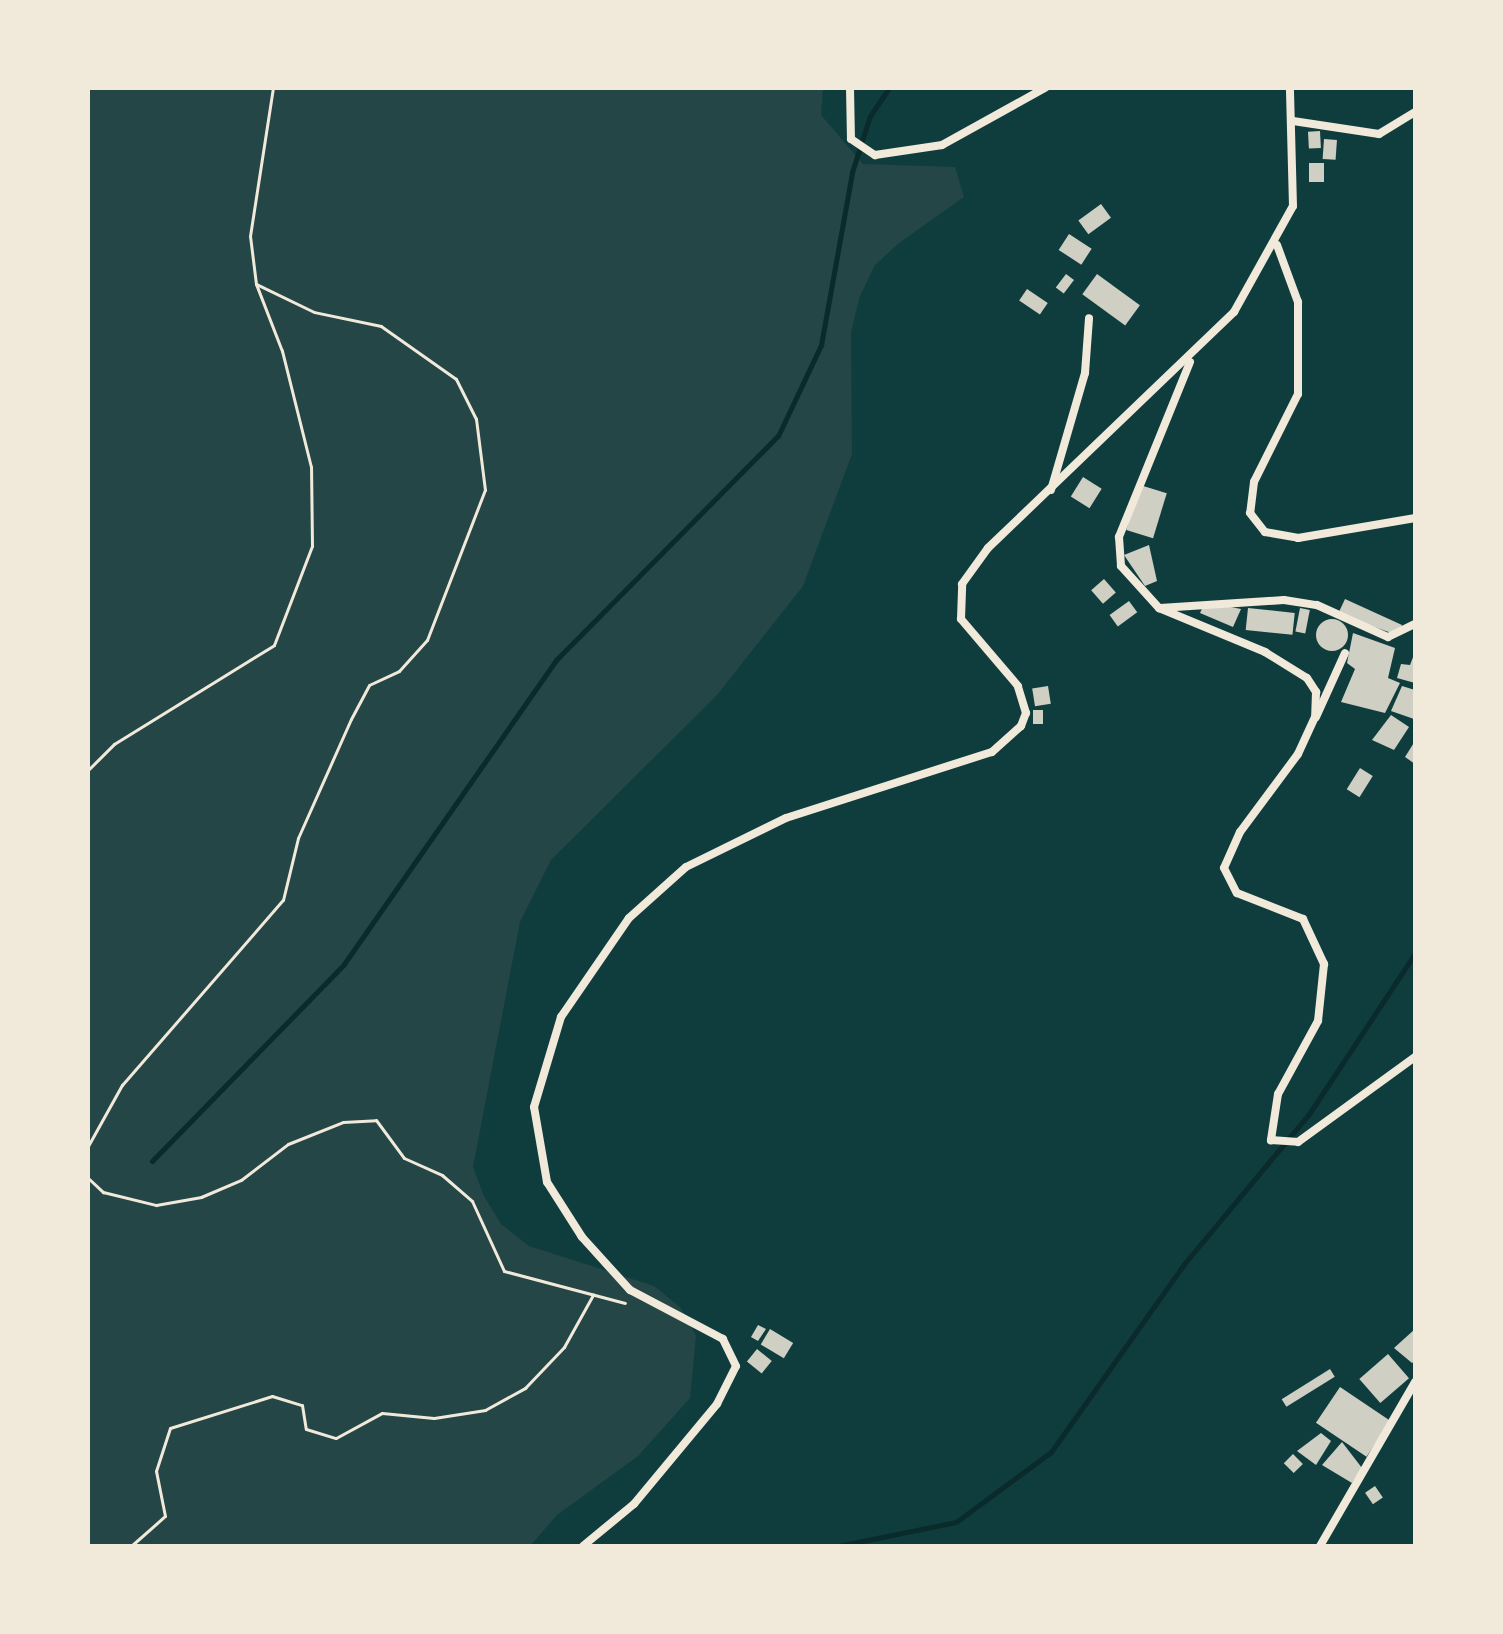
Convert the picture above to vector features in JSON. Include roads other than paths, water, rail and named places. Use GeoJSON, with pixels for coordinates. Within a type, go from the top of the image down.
{"type":"FeatureCollection","features":[{"type":"Feature","properties":{"kind":"street"},"geometry":{"type":"LineString","coordinates":[[850,88],[851,139],[867,154],[942,145],[1045,88]]}},
{"type":"Feature","properties":{"kind":"street"},"geometry":{"type":"LineString","coordinates":[[583,1546],[634,1504],[717,1404],[736,1366],[723,1339],[630,1290],[582,1237],[547,1182],[534,1107],[561,1017],[629,918],[686,867],[786,818],[943,770],[1009,741],[1026,713],[1025,701],[966,630],[958,597],[988,548],[1191,360],[1277,245],[1297,180],[1290,88]]}},
{"type":"Feature","properties":{"kind":"street"},"geometry":{"type":"LineString","coordinates":[[1293,121],[1379,134],[1415,112]]}},
{"type":"Feature","properties":{"kind":"street"},"geometry":{"type":"LineString","coordinates":[[1277,245],[1298,302],[1298,394],[1254,482],[1250,513],[1265,532],[1298,538],[1415,518]]}},
{"type":"Feature","properties":{"kind":"street"},"geometry":{"type":"LineString","coordinates":[[1050,491],[1083,384],[1089,318]]}},
{"type":"Feature","properties":{"kind":"street"},"geometry":{"type":"LineString","coordinates":[[1191,360],[1119,537],[1127,579],[1159,608],[1246,642],[1307,678],[1316,692],[1315,717]]}},
{"type":"Feature","properties":{"kind":"street"},"geometry":{"type":"LineString","coordinates":[[1159,608],[1284,600],[1317,605],[1388,637],[1415,624]]}},
{"type":"Feature","properties":{"kind":"street"},"geometry":{"type":"LineString","coordinates":[[1345,653],[1315,717],[1224,868],[1237,893],[1303,919],[1324,964],[1318,1021],[1278,1094],[1271,1140],[1298,1142],[1415,1057]]}},
{"type":"Feature","properties":{"kind":"street"},"geometry":{"type":"LineString","coordinates":[[1320,1546],[1415,1382]]}},
{"type":"Feature","properties":{"kind":"waterway"},"geometry":{"type":"LineString","coordinates":[[152,1161],[344,964],[556,660],[778,436],[821,345],[852,172],[870,116],[889,88]]}},
{"type":"Feature","properties":{"kind":"waterway"},"geometry":{"type":"LineString","coordinates":[[838,1546],[956,1522],[1051,1452],[1184,1264],[1309,1114],[1415,953]]}}]}
